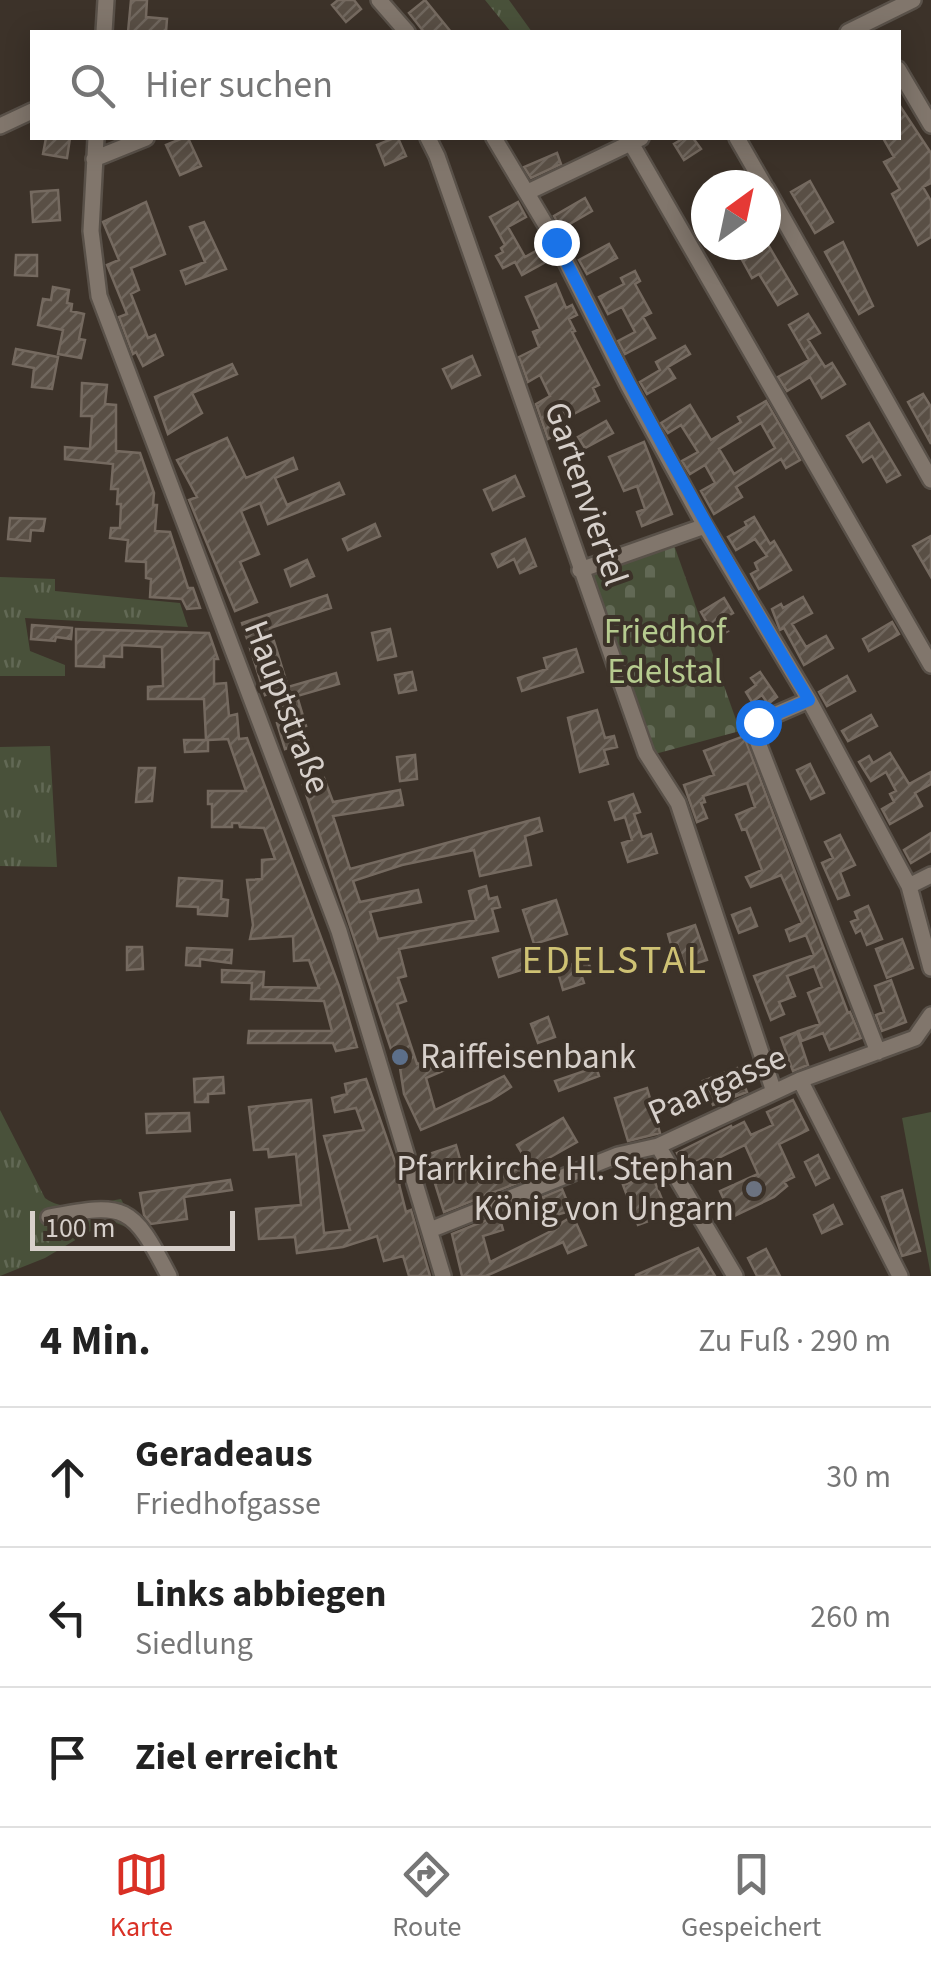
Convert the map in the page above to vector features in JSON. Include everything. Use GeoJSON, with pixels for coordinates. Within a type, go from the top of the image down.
{"type":"FeatureCollection","features":[{"type":"Feature","properties":{"kind":"street"},"geometry":{"type":"LineString","coordinates":[[104,30],[106,0]]}},
{"type":"Feature","properties":{"kind":"street"},"geometry":{"type":"LineString","coordinates":[[380,0],[400,30]]}},
{"type":"Feature","properties":{"kind":"street"},"geometry":{"type":"LineString","coordinates":[[874,27],[913,0]]}},
{"type":"Feature","properties":{"kind":"street"},"geometry":{"type":"LineString","coordinates":[[901,74],[931,124]]}},
{"type":"Feature","properties":{"kind":"street"},"geometry":{"type":"LineString","coordinates":[[0,126],[30,113]]}},
{"type":"Feature","properties":{"kind":"street","name":"Hauptstraße"},"geometry":{"type":"LineString","coordinates":[[96,140],[91,231],[100,296],[339,931],[443,1276]]}},
{"type":"Feature","properties":{"kind":"street"},"geometry":{"type":"LineString","coordinates":[[94,159],[141,140]]}},
{"type":"Feature","properties":{"kind":"street","name":"Gartenviertel"},"geometry":{"type":"LineString","coordinates":[[429,140],[646,753],[678,803],[774,1092]]}},
{"type":"Feature","properties":{"kind":"street"},"geometry":{"type":"LineString","coordinates":[[495,140],[528,192],[705,526],[809,700],[909,886],[931,968]]}},
{"type":"Feature","properties":{"kind":"street"},"geometry":{"type":"LineString","coordinates":[[528,192],[636,140],[931,665]]}},
{"type":"Feature","properties":{"kind":"street"},"geometry":{"type":"LineString","coordinates":[[739,140],[756,170]]}},
{"type":"Feature","properties":{"kind":"street"},"geometry":{"type":"LineString","coordinates":[[781,214],[931,480]]}},
{"type":"Feature","properties":{"kind":"street"},"geometry":{"type":"LineString","coordinates":[[580,570],[705,526]]}},
{"type":"Feature","properties":{"kind":"street"},"geometry":{"type":"LineString","coordinates":[[809,700],[758,722],[756,735],[878,1052]]}},
{"type":"Feature","properties":{"kind":"street"},"geometry":{"type":"LineString","coordinates":[[909,886],[931,875]]}},
{"type":"Feature","properties":{"kind":"street","name":"Paargasse"},"geometry":{"type":"LineString","coordinates":[[430,1230],[618,1155],[658,1146],[800,1080],[915,1038],[931,1016]]}},
{"type":"Feature","properties":{"kind":"street"},"geometry":{"type":"LineString","coordinates":[[800,1080],[900,1276]]}},
{"type":"Feature","properties":{"kind":"street"},"geometry":{"type":"LineString","coordinates":[[658,1146],[735,1276]]}},
{"type":"Feature","properties":{"kind":"street"},"geometry":{"type":"LineString","coordinates":[[49,1217],[97,1208],[121,1211],[142,1229],[170,1276]]}},
{"type":"Feature","properties":{"kind":"green space"},"geometry":{"type":"Polygon","coordinates":[[[485,0],[509,0],[531,30],[509,30],[485,0]]]}},
{"type":"Feature","properties":{"kind":"green space","name":"Friedhof Edelstal"},"geometry":{"type":"Polygon","coordinates":[[[674,545],[740,731],[655,754],[589,573],[674,545]]]}},
{"type":"Feature","properties":{"kind":"green space"},"geometry":{"type":"Polygon","coordinates":[[[0,577],[55,579],[55,591],[180,603],[188,627],[25,618],[30,651],[65,665],[65,676],[0,676],[0,577]]]}},
{"type":"Feature","properties":{"kind":"green space"},"geometry":{"type":"Polygon","coordinates":[[[50,746],[57,867],[0,866],[0,747],[50,746]]]}},
{"type":"Feature","properties":{"kind":"green space"},"geometry":{"type":"Polygon","coordinates":[[[0,1110],[45,1198],[72,1206],[121,1199],[138,1232],[109,1220],[45,1258],[0,1276],[0,1110]]]}},
{"type":"Feature","properties":{"kind":"green space"},"geometry":{"type":"Polygon","coordinates":[[[931,1112],[931,1276],[902,1118],[931,1112]]]}},
{"type":"Feature","properties":{"kind":"building"},"geometry":{"type":"Polygon","coordinates":[[[131,0],[147,0],[146,17],[167,19],[166,30],[128,30],[131,0]]]}},
{"type":"Feature","properties":{"kind":"building"},"geometry":{"type":"Polygon","coordinates":[[[338,0],[354,0],[361,9],[346,22],[332,5],[338,0]]]}},
{"type":"Feature","properties":{"kind":"building"},"geometry":{"type":"Polygon","coordinates":[[[425,0],[449,30],[422,30],[409,13],[425,0]]]}},
{"type":"Feature","properties":{"kind":"building"},"geometry":{"type":"Polygon","coordinates":[[[901,108],[931,153],[931,183],[923,187],[931,201],[931,237],[918,245],[892,194],[900,189],[884,162],[894,157],[884,140],[901,140],[901,108]]]}},
{"type":"Feature","properties":{"kind":"building"},"geometry":{"type":"Polygon","coordinates":[[[46,140],[70,140],[67,158],[43,154],[46,140]]]}},
{"type":"Feature","properties":{"kind":"building"},"geometry":{"type":"Polygon","coordinates":[[[189,140],[201,166],[180,175],[166,145],[189,140]]]}},
{"type":"Feature","properties":{"kind":"building"},"geometry":{"type":"Polygon","coordinates":[[[399,140],[406,156],[385,165],[377,145],[399,140]]]}},
{"type":"Feature","properties":{"kind":"building"},"geometry":{"type":"Polygon","coordinates":[[[694,140],[701,149],[684,160],[674,144],[694,140]]]}},
{"type":"Feature","properties":{"kind":"building"},"geometry":{"type":"Polygon","coordinates":[[[557,153],[561,164],[531,178],[524,167],[557,153]]]}},
{"type":"Feature","properties":{"kind":"building"},"geometry":{"type":"Polygon","coordinates":[[[810,181],[833,222],[815,233],[791,192],[810,181]]]}},
{"type":"Feature","properties":{"kind":"building"},"geometry":{"type":"Polygon","coordinates":[[[58,190],[60,220],[33,222],[31,192],[58,190]]]}},
{"type":"Feature","properties":{"kind":"building"},"geometry":{"type":"Polygon","coordinates":[[[585,198],[592,211],[561,229],[554,216],[585,198]]]}},
{"type":"Feature","properties":{"kind":"building"},"geometry":{"type":"Polygon","coordinates":[[[146,202],[165,254],[131,268],[139,290],[131,294],[148,338],[155,335],[163,355],[143,366],[136,352],[133,354],[119,317],[127,314],[107,265],[119,260],[103,222],[146,202]]]}},
{"type":"Feature","properties":{"kind":"building"},"geometry":{"type":"Polygon","coordinates":[[[518,202],[526,217],[508,227],[525,257],[543,247],[551,259],[522,275],[515,262],[503,268],[496,256],[505,245],[490,217],[518,202]]]}},
{"type":"Feature","properties":{"kind":"building"},"geometry":{"type":"Polygon","coordinates":[[[204,222],[226,269],[186,284],[181,271],[205,262],[190,227],[204,222]]]}},
{"type":"Feature","properties":{"kind":"building"},"geometry":{"type":"Polygon","coordinates":[[[843,242],[873,306],[859,314],[825,252],[843,242]]]}},
{"type":"Feature","properties":{"kind":"building"},"geometry":{"type":"Polygon","coordinates":[[[609,244],[617,258],[587,274],[579,260],[609,244]]]}},
{"type":"Feature","properties":{"kind":"building"},"geometry":{"type":"Polygon","coordinates":[[[16,255],[37,255],[37,276],[15,275],[16,255]]]}},
{"type":"Feature","properties":{"kind":"building"},"geometry":{"type":"Polygon","coordinates":[[[742,260],[777,260],[797,294],[778,305],[759,274],[752,278],[742,260]]]}},
{"type":"Feature","properties":{"kind":"building"},"geometry":{"type":"Polygon","coordinates":[[[635,271],[640,281],[635,284],[651,313],[643,317],[655,338],[625,354],[618,341],[635,332],[622,307],[608,314],[599,297],[624,284],[621,278],[635,271]]]}},
{"type":"Feature","properties":{"kind":"building"},"geometry":{"type":"Polygon","coordinates":[[[556,284],[566,308],[572,305],[577,315],[569,319],[575,331],[572,332],[599,385],[593,388],[599,401],[564,419],[568,428],[548,439],[536,404],[550,396],[540,375],[528,382],[519,357],[539,347],[533,332],[540,329],[526,297],[556,284]]]}},
{"type":"Feature","properties":{"kind":"building"},"geometry":{"type":"Polygon","coordinates":[[[53,287],[69,290],[67,303],[72,304],[71,311],[84,314],[79,339],[85,340],[81,358],[58,354],[63,330],[38,325],[43,299],[51,300],[53,287]]]}},
{"type":"Feature","properties":{"kind":"building"},"geometry":{"type":"Polygon","coordinates":[[[808,314],[820,333],[808,340],[825,367],[832,363],[845,384],[822,398],[810,377],[787,391],[778,377],[809,360],[789,325],[808,314]]]}},
{"type":"Feature","properties":{"kind":"building"},"geometry":{"type":"Polygon","coordinates":[[[685,346],[690,354],[668,367],[675,378],[647,394],[640,382],[660,370],[656,362],[685,346]]]}},
{"type":"Feature","properties":{"kind":"building"},"geometry":{"type":"Polygon","coordinates":[[[16,349],[58,357],[52,389],[32,387],[34,368],[13,364],[16,349]]]}},
{"type":"Feature","properties":{"kind":"building"},"geometry":{"type":"Polygon","coordinates":[[[472,356],[480,375],[452,388],[443,369],[472,356]]]}},
{"type":"Feature","properties":{"kind":"building"},"geometry":{"type":"Polygon","coordinates":[[[232,364],[237,374],[192,393],[202,413],[168,434],[155,397],[232,364]]]}},
{"type":"Feature","properties":{"kind":"building"},"geometry":{"type":"Polygon","coordinates":[[[82,383],[107,385],[105,404],[116,405],[116,451],[140,453],[154,493],[153,505],[157,505],[155,531],[170,532],[188,588],[193,588],[200,608],[187,609],[182,599],[150,597],[151,579],[146,578],[146,562],[126,561],[128,540],[110,538],[111,528],[120,528],[121,504],[117,504],[118,489],[111,489],[113,464],[65,459],[65,447],[90,449],[92,416],[81,416],[82,383]]]}},
{"type":"Feature","properties":{"kind":"building"},"geometry":{"type":"Polygon","coordinates":[[[923,394],[931,407],[931,444],[908,402],[923,394]]]}},
{"type":"Feature","properties":{"kind":"building"},"geometry":{"type":"Polygon","coordinates":[[[766,401],[800,460],[786,468],[781,459],[736,487],[742,497],[714,514],[701,491],[715,483],[705,465],[690,474],[682,461],[698,452],[681,425],[668,433],[661,423],[690,405],[711,440],[741,422],[738,417],[766,401]],[[761,423],[719,449],[734,474],[775,448],[761,423]]]}},
{"type":"Feature","properties":{"kind":"building"},"geometry":{"type":"Polygon","coordinates":[[[606,421],[613,433],[585,448],[578,437],[606,421]]]}},
{"type":"Feature","properties":{"kind":"building"},"geometry":{"type":"Polygon","coordinates":[[[869,423],[900,475],[887,482],[872,456],[863,462],[847,436],[869,423]]]}},
{"type":"Feature","properties":{"kind":"building"},"geometry":{"type":"Polygon","coordinates":[[[227,438],[246,478],[293,458],[297,469],[275,478],[287,505],[339,483],[344,494],[268,524],[260,503],[241,511],[259,554],[240,562],[257,602],[235,611],[189,500],[197,497],[177,460],[227,438]]]}},
{"type":"Feature","properties":{"kind":"building"},"geometry":{"type":"Polygon","coordinates":[[[644,442],[672,514],[642,526],[637,512],[645,509],[637,486],[624,491],[609,457],[644,442]]]}},
{"type":"Feature","properties":{"kind":"building"},"geometry":{"type":"Polygon","coordinates":[[[515,476],[524,496],[493,510],[484,490],[515,476]]]}},
{"type":"Feature","properties":{"kind":"building"},"geometry":{"type":"Polygon","coordinates":[[[754,517],[791,570],[759,589],[751,574],[758,570],[755,563],[767,556],[755,539],[736,550],[728,537],[754,517]]]}},
{"type":"Feature","properties":{"kind":"building"},"geometry":{"type":"Polygon","coordinates":[[[10,518],[45,519],[43,531],[31,530],[30,541],[8,539],[10,518]]]}},
{"type":"Feature","properties":{"kind":"building"},"geometry":{"type":"Polygon","coordinates":[[[375,524],[380,536],[348,550],[343,539],[375,524]]]}},
{"type":"Feature","properties":{"kind":"building"},"geometry":{"type":"Polygon","coordinates":[[[931,536],[931,577],[913,546],[931,536]]]}},
{"type":"Feature","properties":{"kind":"building"},"geometry":{"type":"Polygon","coordinates":[[[525,539],[536,566],[520,573],[514,559],[498,567],[492,554],[525,539]]]}},
{"type":"Feature","properties":{"kind":"building"},"geometry":{"type":"Polygon","coordinates":[[[307,560],[314,576],[291,586],[285,570],[307,560]]]}},
{"type":"Feature","properties":{"kind":"building"},"geometry":{"type":"Polygon","coordinates":[[[327,595],[331,608],[270,628],[288,687],[336,673],[339,684],[297,696],[306,726],[296,729],[301,743],[285,749],[277,723],[283,721],[273,692],[265,695],[242,623],[327,595]]]}},
{"type":"Feature","properties":{"kind":"building"},"geometry":{"type":"Polygon","coordinates":[[[803,597],[812,613],[792,624],[806,647],[826,636],[833,648],[804,665],[784,628],[780,630],[772,609],[781,604],[783,608],[803,597]]]}},
{"type":"Feature","properties":{"kind":"building"},"geometry":{"type":"Polygon","coordinates":[[[724,598],[733,613],[721,620],[728,631],[716,638],[701,612],[724,598]]]}},
{"type":"Feature","properties":{"kind":"building"},"geometry":{"type":"Polygon","coordinates":[[[892,622],[899,634],[869,651],[863,639],[892,622]]]}},
{"type":"Feature","properties":{"kind":"building"},"geometry":{"type":"Polygon","coordinates":[[[32,625],[72,628],[71,639],[31,639],[32,625]]]}},
{"type":"Feature","properties":{"kind":"building"},"geometry":{"type":"Polygon","coordinates":[[[76,629],[209,633],[218,659],[214,659],[214,684],[226,683],[229,716],[237,714],[239,739],[247,738],[339,986],[357,1047],[336,1051],[333,1043],[248,1043],[249,1031],[332,1031],[324,1001],[251,999],[252,983],[222,982],[222,970],[264,972],[263,987],[319,988],[309,960],[294,961],[293,936],[250,939],[253,925],[247,880],[262,879],[262,860],[275,859],[264,828],[240,827],[239,823],[212,827],[208,791],[246,791],[228,739],[208,740],[208,751],[185,752],[184,740],[206,740],[204,699],[148,699],[148,687],[163,686],[162,647],[122,645],[122,657],[104,656],[104,667],[76,666],[76,629]]]}},
{"type":"Feature","properties":{"kind":"building"},"geometry":{"type":"Polygon","coordinates":[[[390,629],[396,656],[378,660],[372,633],[390,629]]]}},
{"type":"Feature","properties":{"kind":"building"},"geometry":{"type":"Polygon","coordinates":[[[576,649],[583,672],[522,691],[518,678],[547,669],[544,658],[576,649]]]}},
{"type":"Feature","properties":{"kind":"building"},"geometry":{"type":"Polygon","coordinates":[[[412,672],[416,690],[399,693],[395,675],[412,672]]]}},
{"type":"Feature","properties":{"kind":"building"},"geometry":{"type":"Polygon","coordinates":[[[760,672],[777,697],[768,704],[762,695],[752,702],[746,692],[756,685],[751,678],[760,672]]]}},
{"type":"Feature","properties":{"kind":"building"},"geometry":{"type":"Polygon","coordinates":[[[847,676],[855,691],[827,706],[819,692],[847,676]]]}},
{"type":"Feature","properties":{"kind":"building"},"geometry":{"type":"Polygon","coordinates":[[[597,710],[605,738],[614,736],[617,747],[604,750],[608,764],[580,772],[568,718],[597,710]]]}},
{"type":"Feature","properties":{"kind":"building"},"geometry":{"type":"Polygon","coordinates":[[[871,715],[877,726],[848,741],[842,731],[871,715]]]}},
{"type":"Feature","properties":{"kind":"building"},"geometry":{"type":"Polygon","coordinates":[[[744,736],[848,1013],[861,1038],[830,1050],[823,1033],[802,1041],[798,1031],[820,1024],[808,993],[822,987],[814,966],[787,976],[795,996],[779,1002],[784,1014],[771,1020],[754,976],[814,955],[806,935],[790,941],[786,930],[802,923],[781,875],[751,887],[746,877],[762,870],[746,829],[742,830],[736,815],[755,807],[747,783],[703,796],[705,802],[701,803],[707,818],[697,822],[684,785],[714,775],[704,751],[744,736]]]}},
{"type":"Feature","properties":{"kind":"building"},"geometry":{"type":"Polygon","coordinates":[[[890,753],[909,784],[931,772],[931,784],[915,793],[922,806],[890,824],[882,809],[894,802],[890,794],[896,791],[886,772],[871,781],[859,762],[869,756],[873,763],[890,753]]]}},
{"type":"Feature","properties":{"kind":"building"},"geometry":{"type":"Polygon","coordinates":[[[415,755],[417,779],[400,781],[397,757],[415,755]]]}},
{"type":"Feature","properties":{"kind":"building"},"geometry":{"type":"Polygon","coordinates":[[[810,764],[824,793],[811,799],[797,770],[810,764]]]}},
{"type":"Feature","properties":{"kind":"building"},"geometry":{"type":"Polygon","coordinates":[[[139,768],[155,768],[152,801],[136,802],[139,768]]]}},
{"type":"Feature","properties":{"kind":"building"},"geometry":{"type":"Polygon","coordinates":[[[324,778],[333,802],[400,790],[403,805],[333,816],[350,869],[539,818],[542,831],[525,836],[531,865],[480,876],[474,850],[402,865],[353,881],[360,902],[418,890],[421,902],[370,912],[378,939],[476,920],[469,891],[486,886],[489,899],[497,897],[500,907],[492,909],[498,931],[399,949],[406,976],[398,978],[406,1001],[397,1004],[417,1064],[443,1058],[445,1070],[426,1078],[435,1110],[504,1076],[511,1087],[491,1100],[421,1130],[404,1094],[400,1068],[303,785],[324,778]]]}},
{"type":"Feature","properties":{"kind":"building"},"geometry":{"type":"Polygon","coordinates":[[[633,794],[640,812],[634,814],[642,837],[651,834],[657,853],[628,862],[622,843],[632,840],[625,817],[615,820],[609,802],[633,794]]]}},
{"type":"Feature","properties":{"kind":"building"},"geometry":{"type":"Polygon","coordinates":[[[931,833],[931,851],[911,863],[904,850],[931,833]]]}},
{"type":"Feature","properties":{"kind":"building"},"geometry":{"type":"Polygon","coordinates":[[[840,835],[855,865],[840,872],[849,895],[838,899],[822,863],[833,858],[825,842],[840,835]]]}},
{"type":"Feature","properties":{"kind":"building"},"geometry":{"type":"Polygon","coordinates":[[[179,878],[222,881],[221,899],[228,900],[227,916],[198,914],[198,907],[177,906],[179,878]]]}},
{"type":"Feature","properties":{"kind":"building"},"geometry":{"type":"Polygon","coordinates":[[[556,900],[567,934],[534,944],[523,910],[556,900]]]}},
{"type":"Feature","properties":{"kind":"building"},"geometry":{"type":"Polygon","coordinates":[[[868,906],[882,939],[867,945],[861,930],[856,933],[851,922],[858,919],[855,912],[868,906]]]}},
{"type":"Feature","properties":{"kind":"building"},"geometry":{"type":"Polygon","coordinates":[[[750,908],[757,926],[739,933],[732,915],[750,908]]]}},
{"type":"Feature","properties":{"kind":"building"},"geometry":{"type":"Polygon","coordinates":[[[695,925],[707,960],[685,967],[677,943],[671,945],[668,934],[695,925]]]}},
{"type":"Feature","properties":{"kind":"building"},"geometry":{"type":"Polygon","coordinates":[[[902,939],[913,968],[887,978],[876,949],[902,939]]]}},
{"type":"Feature","properties":{"kind":"building"},"geometry":{"type":"Polygon","coordinates":[[[127,947],[142,947],[143,969],[127,970],[127,947]]]}},
{"type":"Feature","properties":{"kind":"building"},"geometry":{"type":"Polygon","coordinates":[[[187,948],[232,950],[231,963],[200,959],[200,966],[186,965],[187,948]]]}},
{"type":"Feature","properties":{"kind":"building"},"geometry":{"type":"Polygon","coordinates":[[[521,949],[527,968],[499,977],[493,958],[521,949]]]}},
{"type":"Feature","properties":{"kind":"building"},"geometry":{"type":"Polygon","coordinates":[[[587,959],[591,970],[581,974],[584,983],[563,990],[557,969],[587,959]]]}},
{"type":"Feature","properties":{"kind":"building"},"geometry":{"type":"Polygon","coordinates":[[[891,980],[906,1022],[882,1031],[876,1015],[884,1012],[875,986],[891,980]]]}},
{"type":"Feature","properties":{"kind":"building"},"geometry":{"type":"Polygon","coordinates":[[[548,1017],[555,1037],[538,1043],[531,1024],[548,1017]]]}},
{"type":"Feature","properties":{"kind":"building"},"geometry":{"type":"Polygon","coordinates":[[[797,1032],[808,1065],[793,1071],[781,1038],[797,1032]]]}},
{"type":"Feature","properties":{"kind":"building"},"geometry":{"type":"Polygon","coordinates":[[[596,1067],[599,1076],[559,1091],[555,1081],[596,1067]]]}},
{"type":"Feature","properties":{"kind":"building"},"geometry":{"type":"Polygon","coordinates":[[[737,1068],[747,1092],[713,1105],[703,1081],[737,1068]]]}},
{"type":"Feature","properties":{"kind":"building"},"geometry":{"type":"Polygon","coordinates":[[[223,1077],[224,1093],[208,1094],[208,1102],[195,1102],[194,1079],[223,1077]]]}},
{"type":"Feature","properties":{"kind":"building"},"geometry":{"type":"Polygon","coordinates":[[[366,1079],[402,1182],[399,1184],[406,1212],[411,1210],[430,1276],[409,1276],[403,1256],[384,1261],[377,1236],[343,1247],[297,1253],[295,1237],[259,1239],[256,1209],[301,1205],[296,1154],[269,1157],[268,1149],[254,1150],[249,1107],[311,1100],[324,1233],[350,1230],[324,1136],[364,1130],[356,1108],[335,1112],[332,1098],[347,1094],[345,1084],[366,1079]]]}},
{"type":"Feature","properties":{"kind":"building"},"geometry":{"type":"Polygon","coordinates":[[[647,1088],[660,1133],[628,1141],[615,1098],[647,1088]]]}},
{"type":"Feature","properties":{"kind":"building"},"geometry":{"type":"Polygon","coordinates":[[[793,1100],[808,1130],[779,1144],[794,1177],[784,1182],[787,1186],[774,1197],[732,1217],[720,1191],[758,1174],[745,1145],[704,1165],[701,1159],[685,1167],[677,1153],[744,1122],[751,1135],[773,1125],[767,1112],[793,1100]]]}},
{"type":"Feature","properties":{"kind":"building"},"geometry":{"type":"Polygon","coordinates":[[[189,1113],[190,1131],[147,1133],[146,1114],[189,1113]]]}},
{"type":"Feature","properties":{"kind":"building"},"geometry":{"type":"Polygon","coordinates":[[[563,1118],[577,1142],[531,1168],[535,1176],[444,1212],[426,1155],[456,1145],[462,1166],[473,1163],[479,1183],[529,1165],[517,1145],[563,1118]]]}},
{"type":"Feature","properties":{"kind":"building"},"geometry":{"type":"Polygon","coordinates":[[[818,1155],[829,1178],[816,1185],[805,1162],[818,1155]]]}},
{"type":"Feature","properties":{"kind":"building"},"geometry":{"type":"Polygon","coordinates":[[[652,1175],[668,1214],[638,1225],[623,1185],[652,1175]]]}},
{"type":"Feature","properties":{"kind":"building"},"geometry":{"type":"Polygon","coordinates":[[[230,1180],[232,1190],[184,1197],[187,1219],[151,1224],[144,1215],[140,1193],[230,1180]]]}},
{"type":"Feature","properties":{"kind":"building"},"geometry":{"type":"Polygon","coordinates":[[[562,1189],[571,1211],[552,1216],[543,1197],[562,1189]]]}},
{"type":"Feature","properties":{"kind":"building"},"geometry":{"type":"Polygon","coordinates":[[[902,1190],[920,1251],[902,1256],[882,1197],[902,1190]]]}},
{"type":"Feature","properties":{"kind":"building"},"geometry":{"type":"Polygon","coordinates":[[[833,1205],[842,1224],[822,1233],[814,1215],[833,1205]]]}},
{"type":"Feature","properties":{"kind":"building"},"geometry":{"type":"Polygon","coordinates":[[[499,1215],[503,1230],[483,1236],[490,1262],[573,1216],[586,1245],[568,1253],[563,1242],[486,1276],[462,1276],[452,1234],[499,1215]]]}},
{"type":"Feature","properties":{"kind":"building"},"geometry":{"type":"Polygon","coordinates":[[[698,1248],[715,1276],[636,1276],[636,1275],[698,1248]]]}},
{"type":"Feature","properties":{"kind":"building"},"geometry":{"type":"Polygon","coordinates":[[[766,1249],[780,1276],[757,1276],[748,1258],[766,1249]]]}},
{"type":"Feature","properties":{"kind":"place","name":"Raiffeisenbank"},"geometry":{"type":"Point","coordinates":[400,1057]}},
{"type":"Feature","properties":{"kind":"place","name":"Pfarrkirche Hl. Stephan König von Ungarn"},"geometry":{"type":"Point","coordinates":[754,1189]}},
{"type":"Feature","properties":{"kind":"district","name":"EDELSTAL"},"geometry":{"type":"Point","coordinates":[615,960]}},
{"type":"Feature","properties":{"kind":"route"},"geometry":{"type":"LineString","coordinates":[[556,242],[705,526],[809,700],[758,722]]}}]}
